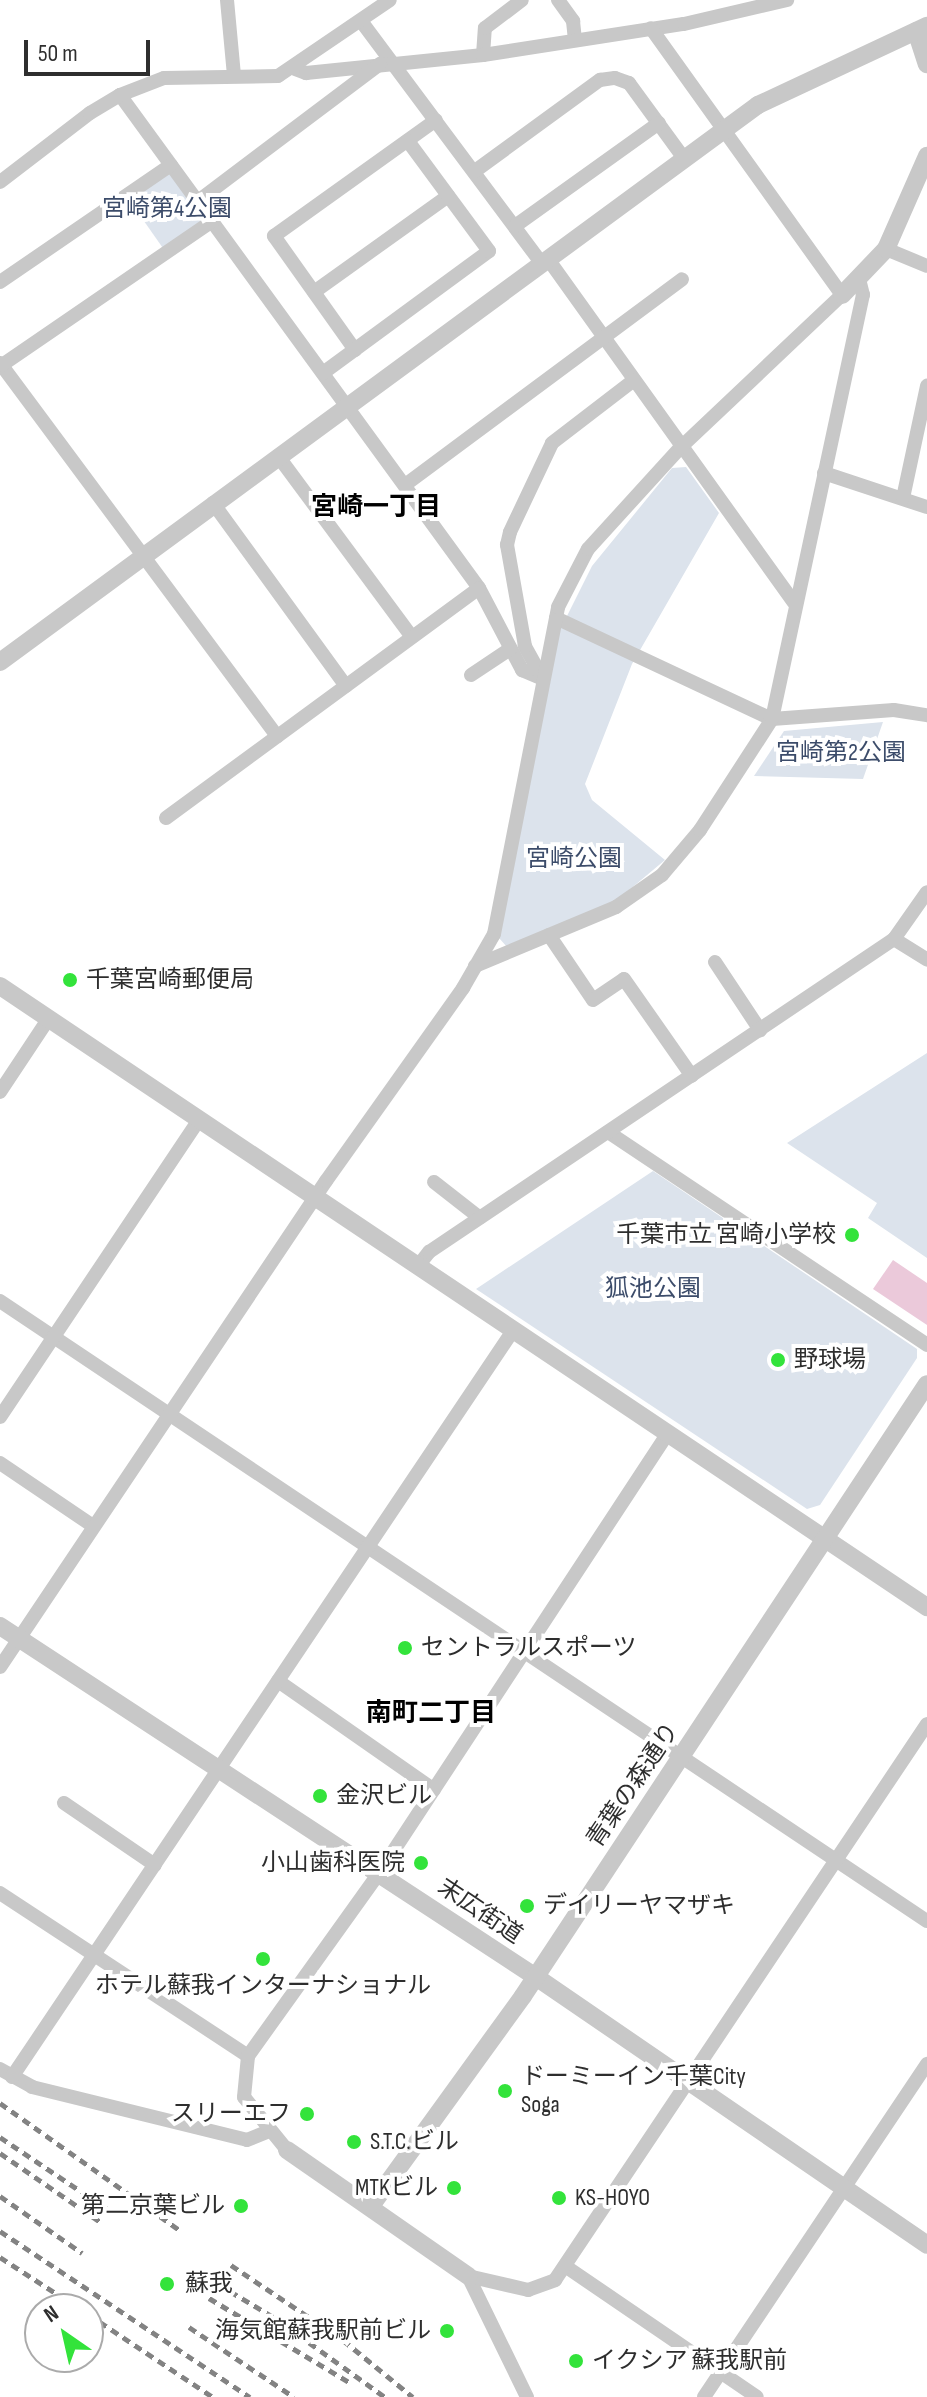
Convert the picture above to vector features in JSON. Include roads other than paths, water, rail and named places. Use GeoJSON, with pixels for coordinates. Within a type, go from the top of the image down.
{"type":"FeatureCollection","features":[{"type":"Feature","properties":{"kind":"street"},"geometry":{"type":"LineString","coordinates":[[227,0],[234,75]]}},
{"type":"Feature","properties":{"kind":"street"},"geometry":{"type":"LineString","coordinates":[[0,182],[90,113],[120,95],[164,78],[278,76],[295,69],[389,0]]}},
{"type":"Feature","properties":{"kind":"street"},"geometry":{"type":"LineString","coordinates":[[483,55],[485,28],[522,0]]}},
{"type":"Feature","properties":{"kind":"street"},"geometry":{"type":"LineString","coordinates":[[558,0],[573,21],[575,40]]}},
{"type":"Feature","properties":{"kind":"street"},"geometry":{"type":"LineString","coordinates":[[295,69],[306,73],[387,62],[483,55],[651,28],[787,0]]}},
{"type":"Feature","properties":{"kind":"street"},"geometry":{"type":"LineString","coordinates":[[361,21],[387,62],[436,120],[604,339],[794,602]]}},
{"type":"Feature","properties":{"kind":"street"},"geometry":{"type":"LineString","coordinates":[[651,28],[842,295]]}},
{"type":"Feature","properties":{"kind":"street"},"geometry":{"type":"LineString","coordinates":[[0,662],[683,157],[758,105],[921,29],[927,64]]}},
{"type":"Feature","properties":{"kind":"street"},"geometry":{"type":"LineString","coordinates":[[198,201],[387,62]]}},
{"type":"Feature","properties":{"kind":"street"},"geometry":{"type":"LineString","coordinates":[[475,171],[600,80],[629,83],[683,157]]}},
{"type":"Feature","properties":{"kind":"street"},"geometry":{"type":"LineString","coordinates":[[120,95],[479,588],[510,649],[528,676],[543,679]]}},
{"type":"Feature","properties":{"kind":"street"},"geometry":{"type":"LineString","coordinates":[[355,350],[274,236],[436,120]]}},
{"type":"Feature","properties":{"kind":"street"},"geometry":{"type":"LineString","coordinates":[[515,226],[659,123]]}},
{"type":"Feature","properties":{"kind":"street"},"geometry":{"type":"LineString","coordinates":[[323,373],[489,251],[408,141]]}},
{"type":"Feature","properties":{"kind":"street"},"geometry":{"type":"LineString","coordinates":[[0,1667],[315,1197],[475,967],[494,934],[511,867],[556,618],[588,549],[680,448],[859,279],[886,249],[902,223],[927,156]]}},
{"type":"Feature","properties":{"kind":"street"},"geometry":{"type":"LineString","coordinates":[[0,282],[171,165]]}},
{"type":"Feature","properties":{"kind":"street"},"geometry":{"type":"LineString","coordinates":[[314,292],[448,196]]}},
{"type":"Feature","properties":{"kind":"street"},"geometry":{"type":"LineString","coordinates":[[212,221],[1,364],[277,736]]}},
{"type":"Feature","properties":{"kind":"street"},"geometry":{"type":"LineString","coordinates":[[886,249],[927,266]]}},
{"type":"Feature","properties":{"kind":"street"},"geometry":{"type":"LineString","coordinates":[[405,485],[682,279]]}},
{"type":"Feature","properties":{"kind":"street"},"geometry":{"type":"LineString","coordinates":[[475,967],[616,907],[662,875],[700,830],[772,719],[784,683],[794,602],[863,295],[859,279]]}},
{"type":"Feature","properties":{"kind":"street"},"geometry":{"type":"LineString","coordinates":[[543,679],[525,646],[507,545],[510,532],[552,443],[634,380]]}},
{"type":"Feature","properties":{"kind":"street"},"geometry":{"type":"LineString","coordinates":[[903,498],[927,386]]}},
{"type":"Feature","properties":{"kind":"street"},"geometry":{"type":"LineString","coordinates":[[278,456],[412,637]]}},
{"type":"Feature","properties":{"kind":"street"},"geometry":{"type":"LineString","coordinates":[[824,473],[927,507]]}},
{"type":"Feature","properties":{"kind":"street"},"geometry":{"type":"LineString","coordinates":[[213,503],[346,686]]}},
{"type":"Feature","properties":{"kind":"street"},"geometry":{"type":"LineString","coordinates":[[166,818],[479,588]]}},
{"type":"Feature","properties":{"kind":"street"},"geometry":{"type":"LineString","coordinates":[[556,618],[772,719],[894,710],[927,715]]}},
{"type":"Feature","properties":{"kind":"street"},"geometry":{"type":"LineString","coordinates":[[471,675],[510,649]]}},
{"type":"Feature","properties":{"kind":"street"},"geometry":{"type":"LineString","coordinates":[[418,1266],[429,1252],[894,939],[927,892]]}},
{"type":"Feature","properties":{"kind":"street"},"geometry":{"type":"LineString","coordinates":[[549,935],[593,1000],[624,979],[692,1076]]}},
{"type":"Feature","properties":{"kind":"street"},"geometry":{"type":"LineString","coordinates":[[894,939],[927,960]]}},
{"type":"Feature","properties":{"kind":"street"},"geometry":{"type":"LineString","coordinates":[[715,962],[760,1030]]}},
{"type":"Feature","properties":{"kind":"street"},"geometry":{"type":"LineString","coordinates":[[0,986],[927,1607]]}},
{"type":"Feature","properties":{"kind":"street"},"geometry":{"type":"LineString","coordinates":[[0,1092],[49,1018]]}},
{"type":"Feature","properties":{"kind":"street"},"geometry":{"type":"LineString","coordinates":[[0,1417],[198,1121]]}},
{"type":"Feature","properties":{"kind":"street"},"geometry":{"type":"LineString","coordinates":[[608,1132],[927,1345]]}},
{"type":"Feature","properties":{"kind":"street"},"geometry":{"type":"LineString","coordinates":[[434,1182],[480,1218]]}},
{"type":"Feature","properties":{"kind":"street"},"geometry":{"type":"LineString","coordinates":[[0,1301],[927,1921]]}},
{"type":"Feature","properties":{"kind":"street"},"geometry":{"type":"LineString","coordinates":[[267,2132],[247,2140],[32,2087],[6,2073],[155,1865],[514,1329]]}},
{"type":"Feature","properties":{"kind":"street","name":"青葉の森通り"},"geometry":{"type":"LineString","coordinates":[[371,2206],[536,1977],[927,1384]]}},
{"type":"Feature","properties":{"kind":"street"},"geometry":{"type":"LineString","coordinates":[[668,1433],[379,1873],[248,2056],[244,2097],[267,2132],[287,2150],[468,2276],[539,2290],[565,2266],[927,1724]]}},
{"type":"Feature","properties":{"kind":"street"},"geometry":{"type":"LineString","coordinates":[[0,1463],[93,1526]]}},
{"type":"Feature","properties":{"kind":"street","name":"末広街道"},"geometry":{"type":"LineString","coordinates":[[0,1626],[217,1772],[379,1873],[536,1977],[687,2084],[927,2245]]}},
{"type":"Feature","properties":{"kind":"street"},"geometry":{"type":"LineString","coordinates":[[278,1681],[434,1790]]}},
{"type":"Feature","properties":{"kind":"street"},"geometry":{"type":"LineString","coordinates":[[64,1803],[155,1865]]}},
{"type":"Feature","properties":{"kind":"street"},"geometry":{"type":"LineString","coordinates":[[0,1893],[248,2056]]}},
{"type":"Feature","properties":{"kind":"street"},"geometry":{"type":"LineString","coordinates":[[704,2397],[927,2064]]}},
{"type":"Feature","properties":{"kind":"street"},"geometry":{"type":"LineString","coordinates":[[565,2266],[757,2397]]}},
{"type":"Feature","properties":{"kind":"street"},"geometry":{"type":"LineString","coordinates":[[468,2276],[527,2397]]}},
{"type":"Feature","properties":{"kind":"railway"},"geometry":{"type":"LineString","coordinates":[[0,2103],[181,2231]]}},
{"type":"Feature","properties":{"kind":"railway"},"geometry":{"type":"LineString","coordinates":[[0,2137],[110,2211]]}},
{"type":"Feature","properties":{"kind":"railway"},"geometry":{"type":"LineString","coordinates":[[0,2153],[102,2223]]}},
{"type":"Feature","properties":{"kind":"railway"},"geometry":{"type":"LineString","coordinates":[[0,2196],[82,2253]]}},
{"type":"Feature","properties":{"kind":"railway"},"geometry":{"type":"LineString","coordinates":[[0,2231],[250,2397]]}},
{"type":"Feature","properties":{"kind":"railway"},"geometry":{"type":"LineString","coordinates":[[0,2257],[55,2293]]}},
{"type":"Feature","properties":{"kind":"railway"},"geometry":{"type":"LineString","coordinates":[[231,2265],[343,2340],[413,2397]]}},
{"type":"Feature","properties":{"kind":"railway"},"geometry":{"type":"LineString","coordinates":[[218,2284],[275,2318],[385,2397]]}},
{"type":"Feature","properties":{"kind":"railway"},"geometry":{"type":"LineString","coordinates":[[209,2298],[349,2382]]}},
{"type":"Feature","properties":{"kind":"railway"},"geometry":{"type":"LineString","coordinates":[[104,2325],[213,2397]]}},
{"type":"Feature","properties":{"kind":"railway"},"geometry":{"type":"LineString","coordinates":[[189,2327],[294,2397]]}},
{"type":"Feature","properties":{"kind":"place","name":"千葉宮崎郵便局"},"geometry":{"type":"Point","coordinates":[70,980]}},
{"type":"Feature","properties":{"kind":"place","name":"千葉市立 宮崎小学校"},"geometry":{"type":"Point","coordinates":[852,1235]}},
{"type":"Feature","properties":{"kind":"place","name":"野球場"},"geometry":{"type":"Point","coordinates":[778,1360]}},
{"type":"Feature","properties":{"kind":"place","name":"セントラルスポーツ"},"geometry":{"type":"Point","coordinates":[405,1648]}},
{"type":"Feature","properties":{"kind":"place","name":"金沢ビル"},"geometry":{"type":"Point","coordinates":[320,1796]}},
{"type":"Feature","properties":{"kind":"place","name":"小山歯科医院"},"geometry":{"type":"Point","coordinates":[421,1863]}},
{"type":"Feature","properties":{"kind":"place","name":"デイリーヤマザキ"},"geometry":{"type":"Point","coordinates":[527,1906]}},
{"type":"Feature","properties":{"kind":"place","name":"ホテル蘇我インターナショナル"},"geometry":{"type":"Point","coordinates":[263,1959]}},
{"type":"Feature","properties":{"kind":"place","name":"ドーミーイン千葉City Soga"},"geometry":{"type":"Point","coordinates":[505,2091]}},
{"type":"Feature","properties":{"kind":"place","name":"スリーエフ"},"geometry":{"type":"Point","coordinates":[307,2114]}},
{"type":"Feature","properties":{"kind":"place","name":"S.T.C.ビル"},"geometry":{"type":"Point","coordinates":[354,2142]}},
{"type":"Feature","properties":{"kind":"place","name":"MTKビル"},"geometry":{"type":"Point","coordinates":[454,2188]}},
{"type":"Feature","properties":{"kind":"place","name":"KS-HOYO"},"geometry":{"type":"Point","coordinates":[559,2198]}},
{"type":"Feature","properties":{"kind":"place","name":"第二京葉ビル"},"geometry":{"type":"Point","coordinates":[241,2206]}},
{"type":"Feature","properties":{"kind":"place","name":"蘇我"},"geometry":{"type":"Point","coordinates":[167,2284]}},
{"type":"Feature","properties":{"kind":"place","name":"海気館蘇我駅前ビル"},"geometry":{"type":"Point","coordinates":[447,2331]}},
{"type":"Feature","properties":{"kind":"place","name":"イクシア 蘇我駅前"},"geometry":{"type":"Point","coordinates":[576,2361]}},
{"type":"Feature","properties":{"kind":"district","name":"宮崎一丁目"},"geometry":{"type":"Point","coordinates":[376,508]}},
{"type":"Feature","properties":{"kind":"district","name":"南町二丁目"},"geometry":{"type":"Point","coordinates":[431,1714]}},
{"type":"Feature","properties":{"kind":"park label","name":"宮崎第4公園"},"geometry":{"type":"Point","coordinates":[167,209]}},
{"type":"Feature","properties":{"kind":"park label","name":"宮崎第2公園"},"geometry":{"type":"Point","coordinates":[841,753]}},
{"type":"Feature","properties":{"kind":"park label","name":"宮崎公園"},"geometry":{"type":"Point","coordinates":[574,859]}},
{"type":"Feature","properties":{"kind":"park label","name":"狐池公園"},"geometry":{"type":"Point","coordinates":[653,1289]}}]}
